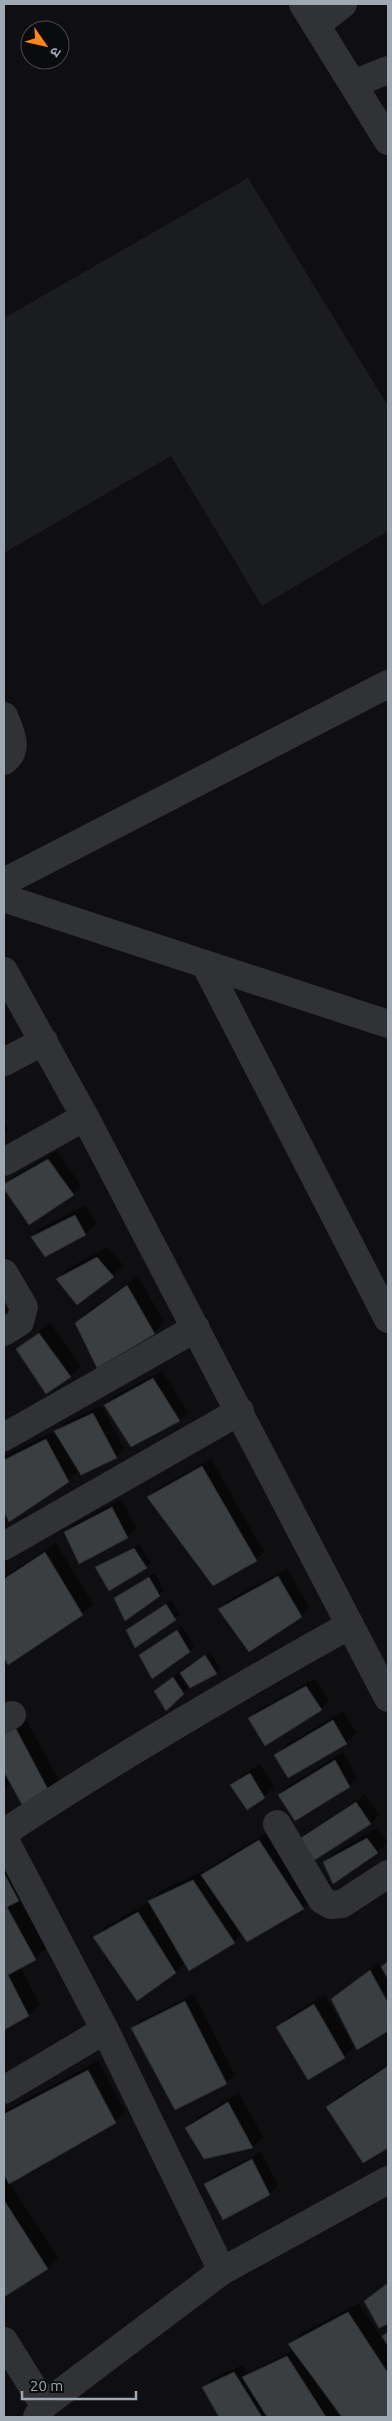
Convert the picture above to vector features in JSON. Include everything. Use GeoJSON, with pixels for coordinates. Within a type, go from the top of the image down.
{"type":"FeatureCollection","features":[{"type":"Feature","properties":{"kind":"street"},"geometry":{"type":"LineString","coordinates":[[343,4],[309,14],[388,141]]}},
{"type":"Feature","properties":{"kind":"street"},"geometry":{"type":"LineString","coordinates":[[353,84],[388,70]]}},
{"type":"Feature","properties":{"kind":"street"},"geometry":{"type":"LineString","coordinates":[[4,882],[388,684]]}},
{"type":"Feature","properties":{"kind":"street"},"geometry":{"type":"LineString","coordinates":[[4,716],[14,738],[9,757],[4,761]]}},
{"type":"Feature","properties":{"kind":"street"},"geometry":{"type":"LineString","coordinates":[[4,898],[388,1024]]}},
{"type":"Feature","properties":{"kind":"street"},"geometry":{"type":"LineString","coordinates":[[206,964],[388,1319]]}},
{"type":"Feature","properties":{"kind":"street"},"geometry":{"type":"LineString","coordinates":[[4,971],[85,1117],[388,1698]]}},
{"type":"Feature","properties":{"kind":"street"},"geometry":{"type":"LineString","coordinates":[[4,1062],[44,1041]]}},
{"type":"Feature","properties":{"kind":"street"},"geometry":{"type":"LineString","coordinates":[[4,1162],[85,1117]]}},
{"type":"Feature","properties":{"kind":"street"},"geometry":{"type":"LineString","coordinates":[[4,1273],[24,1307],[20,1322],[4,1332]]}},
{"type":"Feature","properties":{"kind":"street"},"geometry":{"type":"LineString","coordinates":[[4,1437],[196,1328]]}},
{"type":"Feature","properties":{"kind":"street"},"geometry":{"type":"LineString","coordinates":[[4,1546],[240,1411]]}},
{"type":"Feature","properties":{"kind":"street"},"geometry":{"type":"LineString","coordinates":[[222,2271],[106,2030],[7,1844],[6,1836],[11,1828],[236,1689],[350,1625]]}},
{"type":"Feature","properties":{"kind":"street"},"geometry":{"type":"LineString","coordinates":[[276,1824],[322,1900],[331,1904],[342,1904],[388,1874]]}},
{"type":"Feature","properties":{"kind":"street"},"geometry":{"type":"LineString","coordinates":[[4,2090],[106,2030]]}},
{"type":"Feature","properties":{"kind":"street"},"geometry":{"type":"LineString","coordinates":[[4,2341],[40,2411],[222,2271],[388,2180]]}},
{"type":"Feature","properties":{"kind":"shaded area"},"geometry":{"type":"Polygon","coordinates":[[[248,178],[388,406],[388,531],[262,606],[171,456],[4,553],[4,318],[248,178]]]}},
{"type":"Feature","properties":{"kind":"building"},"geometry":{"type":"Polygon","coordinates":[[[48,1159],[74,1195],[29,1225],[4,1189],[4,1184],[48,1159]]]}},
{"type":"Feature","properties":{"kind":"building"},"geometry":{"type":"Polygon","coordinates":[[[75,1215],[86,1235],[45,1257],[31,1237],[75,1215]]]}},
{"type":"Feature","properties":{"kind":"building"},"geometry":{"type":"Polygon","coordinates":[[[97,1257],[114,1277],[77,1305],[56,1279],[97,1257]]]}},
{"type":"Feature","properties":{"kind":"building"},"geometry":{"type":"Polygon","coordinates":[[[127,1285],[155,1334],[97,1368],[75,1323],[127,1285]]]}},
{"type":"Feature","properties":{"kind":"building"},"geometry":{"type":"Polygon","coordinates":[[[39,1333],[71,1377],[46,1394],[16,1349],[39,1333]]]}},
{"type":"Feature","properties":{"kind":"building"},"geometry":{"type":"Polygon","coordinates":[[[153,1378],[180,1421],[131,1447],[104,1405],[153,1378]]]}},
{"type":"Feature","properties":{"kind":"building"},"geometry":{"type":"Polygon","coordinates":[[[93,1413],[117,1458],[81,1475],[54,1431],[93,1413]]]}},
{"type":"Feature","properties":{"kind":"building"},"geometry":{"type":"Polygon","coordinates":[[[46,1439],[69,1482],[9,1522],[4,1512],[4,1460],[46,1439]]]}},
{"type":"Feature","properties":{"kind":"building"},"geometry":{"type":"Polygon","coordinates":[[[202,1466],[257,1561],[213,1586],[147,1497],[202,1466]]]}},
{"type":"Feature","properties":{"kind":"building"},"geometry":{"type":"Polygon","coordinates":[[[112,1507],[128,1538],[79,1564],[64,1532],[112,1507]]]}},
{"type":"Feature","properties":{"kind":"building"},"geometry":{"type":"Polygon","coordinates":[[[134,1548],[147,1568],[109,1591],[95,1567],[134,1548]]]}},
{"type":"Feature","properties":{"kind":"building"},"geometry":{"type":"Polygon","coordinates":[[[45,1552],[83,1615],[8,1665],[4,1658],[4,1579],[45,1552]]]}},
{"type":"Feature","properties":{"kind":"building"},"geometry":{"type":"Polygon","coordinates":[[[278,1576],[302,1617],[249,1652],[218,1609],[278,1576]]]}},
{"type":"Feature","properties":{"kind":"building"},"geometry":{"type":"Polygon","coordinates":[[[149,1577],[160,1596],[125,1621],[114,1598],[149,1577]]]}},
{"type":"Feature","properties":{"kind":"building"},"geometry":{"type":"Polygon","coordinates":[[[166,1604],[176,1620],[135,1648],[126,1630],[166,1604]]]}},
{"type":"Feature","properties":{"kind":"building"},"geometry":{"type":"Polygon","coordinates":[[[177,1630],[190,1652],[152,1679],[139,1655],[177,1630]]]}},
{"type":"Feature","properties":{"kind":"building"},"geometry":{"type":"Polygon","coordinates":[[[205,1655],[217,1674],[190,1688],[180,1673],[205,1655]]]}},
{"type":"Feature","properties":{"kind":"building"},"geometry":{"type":"Polygon","coordinates":[[[173,1677],[184,1694],[166,1711],[154,1691],[173,1677]]]}},
{"type":"Feature","properties":{"kind":"building"},"geometry":{"type":"Polygon","coordinates":[[[306,1686],[322,1710],[265,1746],[248,1718],[306,1686]]]}},
{"type":"Feature","properties":{"kind":"building"},"geometry":{"type":"Polygon","coordinates":[[[333,1720],[347,1744],[288,1778],[274,1755],[333,1720]]]}},
{"type":"Feature","properties":{"kind":"building"},"geometry":{"type":"Polygon","coordinates":[[[14,1725],[50,1793],[25,1810],[4,1772],[4,1730],[14,1725]]]}},
{"type":"Feature","properties":{"kind":"building"},"geometry":{"type":"Polygon","coordinates":[[[335,1760],[350,1787],[295,1821],[278,1795],[335,1760]]]}},
{"type":"Feature","properties":{"kind":"building"},"geometry":{"type":"Polygon","coordinates":[[[250,1773],[265,1798],[247,1810],[230,1785],[250,1773]]]}},
{"type":"Feature","properties":{"kind":"building"},"geometry":{"type":"Polygon","coordinates":[[[356,1802],[371,1824],[310,1863],[296,1841],[356,1802]]]}},
{"type":"Feature","properties":{"kind":"building"},"geometry":{"type":"Polygon","coordinates":[[[367,1838],[378,1853],[333,1884],[323,1862],[367,1838]]]}},
{"type":"Feature","properties":{"kind":"building"},"geometry":{"type":"Polygon","coordinates":[[[259,1840],[304,1909],[247,1942],[201,1875],[259,1840]]]}},
{"type":"Feature","properties":{"kind":"building"},"geometry":{"type":"Polygon","coordinates":[[[4,1873],[19,1901],[7,1907],[36,1960],[8,1975],[29,2016],[4,2030],[4,1873]]]}},
{"type":"Feature","properties":{"kind":"building"},"geometry":{"type":"Polygon","coordinates":[[[193,1880],[235,1943],[189,1971],[148,1901],[193,1880]]]}},
{"type":"Feature","properties":{"kind":"building"},"geometry":{"type":"Polygon","coordinates":[[[138,1912],[176,1973],[137,2001],[93,1937],[138,1912]]]}},
{"type":"Feature","properties":{"kind":"building"},"geometry":{"type":"Polygon","coordinates":[[[388,1961],[388,1979],[381,1967],[388,1961]]]}},
{"type":"Feature","properties":{"kind":"building"},"geometry":{"type":"Polygon","coordinates":[[[370,1970],[388,2003],[388,2031],[357,2050],[331,1999],[370,1970]]]}},
{"type":"Feature","properties":{"kind":"building"},"geometry":{"type":"Polygon","coordinates":[[[185,2001],[227,2084],[175,2110],[131,2028],[185,2001]]]}},
{"type":"Feature","properties":{"kind":"building"},"geometry":{"type":"Polygon","coordinates":[[[314,2004],[345,2058],[308,2080],[276,2027],[314,2004]]]}},
{"type":"Feature","properties":{"kind":"building"},"geometry":{"type":"Polygon","coordinates":[[[388,2066],[388,2148],[363,2163],[326,2107],[388,2066]]]}},
{"type":"Feature","properties":{"kind":"building"},"geometry":{"type":"Polygon","coordinates":[[[88,2070],[116,2123],[9,2184],[4,2175],[4,2114],[88,2070]]]}},
{"type":"Feature","properties":{"kind":"building"},"geometry":{"type":"Polygon","coordinates":[[[228,2102],[253,2148],[204,2159],[185,2128],[228,2102]]]}},
{"type":"Feature","properties":{"kind":"building"},"geometry":{"type":"Polygon","coordinates":[[[252,2159],[270,2195],[223,2220],[204,2184],[252,2159]]]}},
{"type":"Feature","properties":{"kind":"building"},"geometry":{"type":"Polygon","coordinates":[[[4,2200],[48,2269],[4,2297],[4,2200]]]}},
{"type":"Feature","properties":{"kind":"building"},"geometry":{"type":"Polygon","coordinates":[[[388,2283],[388,2324],[379,2328],[364,2301],[388,2283]]]}},
{"type":"Feature","properties":{"kind":"building"},"geometry":{"type":"Polygon","coordinates":[[[348,2312],[388,2373],[388,2417],[342,2417],[288,2344],[348,2312]]]}},
{"type":"Feature","properties":{"kind":"building"},"geometry":{"type":"Polygon","coordinates":[[[388,2332],[388,2346],[382,2336],[388,2332]]]}},
{"type":"Feature","properties":{"kind":"building"},"geometry":{"type":"Polygon","coordinates":[[[287,2356],[326,2417],[267,2417],[242,2377],[287,2356]]]}},
{"type":"Feature","properties":{"kind":"building"},"geometry":{"type":"Polygon","coordinates":[[[234,2372],[262,2417],[219,2417],[202,2387],[234,2372]]]}}]}
